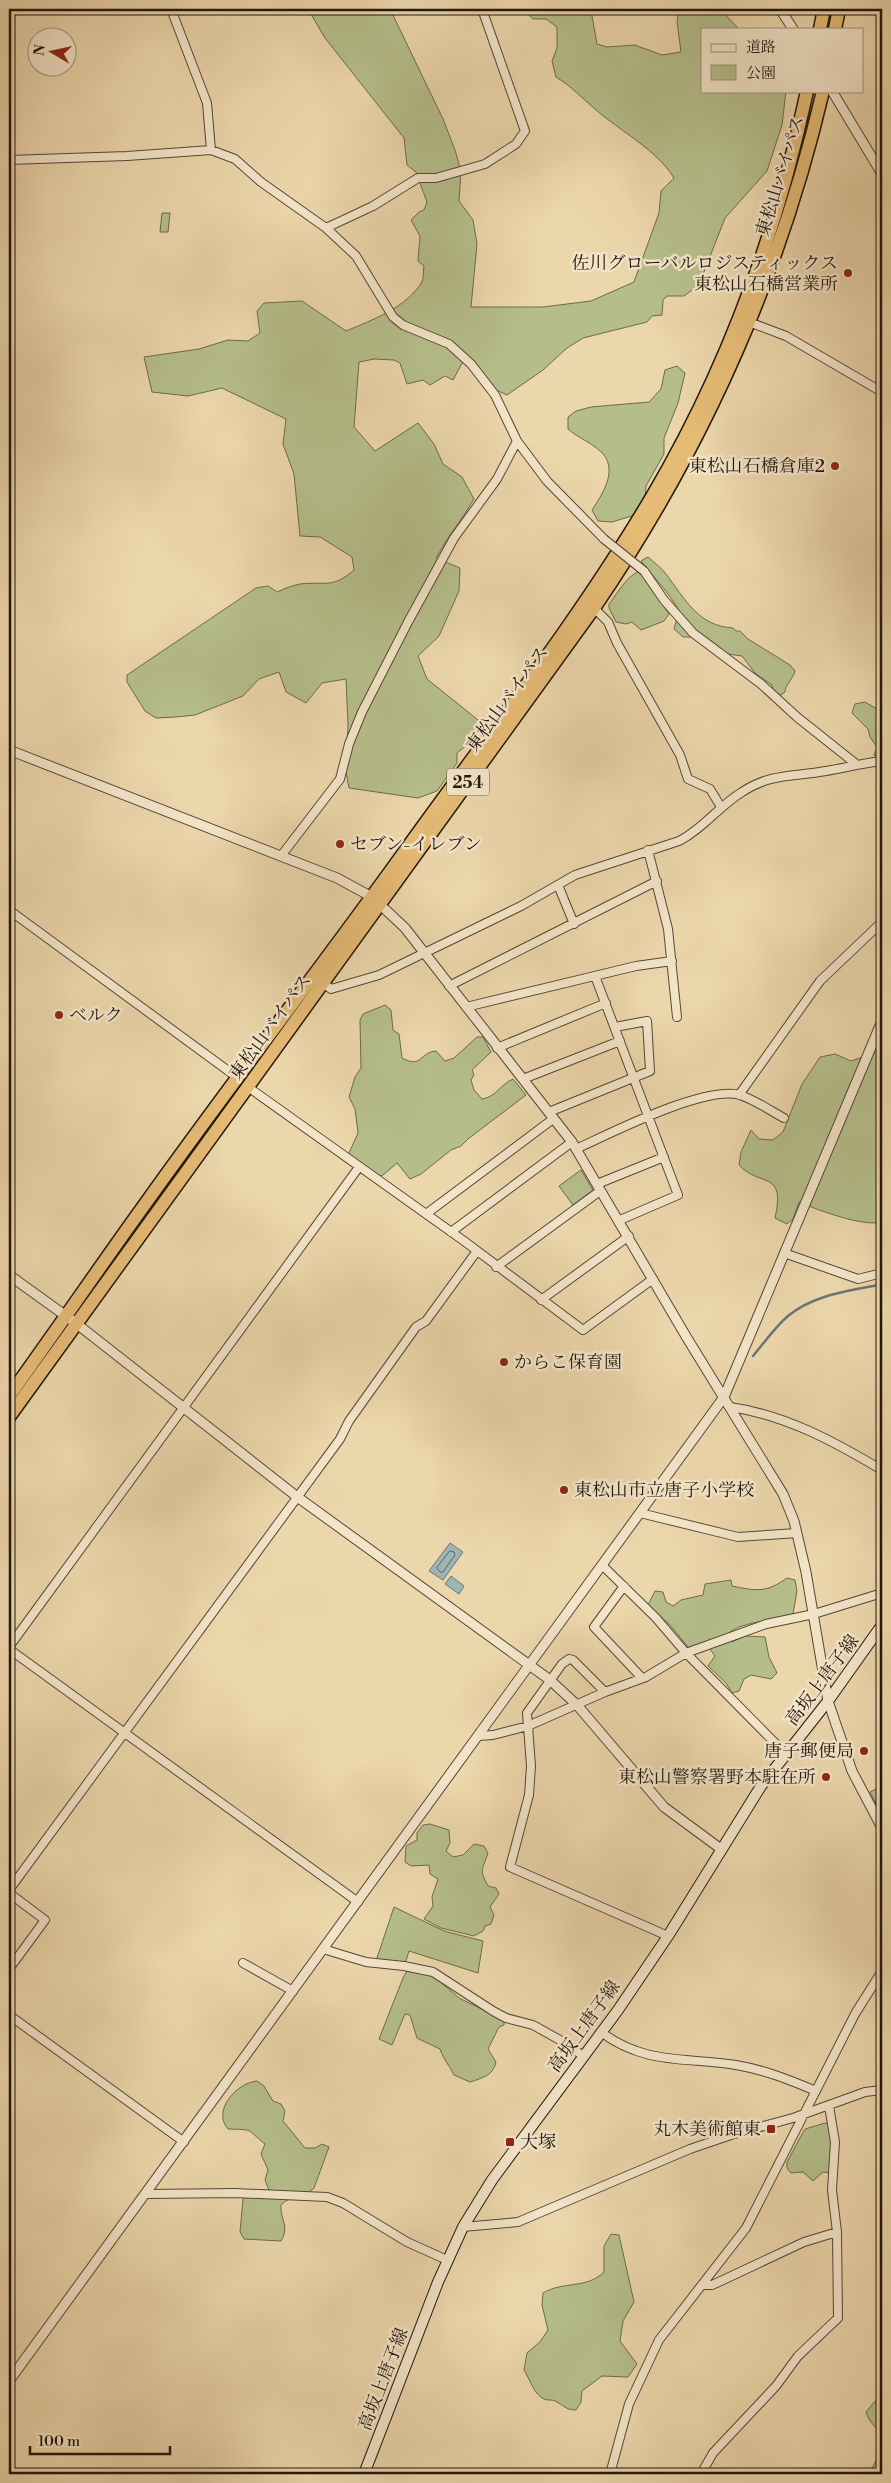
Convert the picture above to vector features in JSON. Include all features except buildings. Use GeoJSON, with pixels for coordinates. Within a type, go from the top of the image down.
{"type":"FeatureCollection","features":[{"type":"Feature","properties":{"kind":"highway"},"geometry":{"type":"LineString","coordinates":[[820,28],[824,9]]}},
{"type":"Feature","properties":{"kind":"highway"},"geometry":{"type":"LineString","coordinates":[[835,28],[839,9]]}},
{"type":"Feature","properties":{"kind":"highway","name":"東松山バイパス"},"geometry":{"type":"LineString","coordinates":[[9,1396],[72,1320],[248,1087],[323,983],[376,901],[584,603],[654,494],[713,378],[739,318],[757,270],[793,152],[807,92]]}},
{"type":"Feature","properties":{"kind":"highway","name":"東松山バイパス"},"geometry":{"type":"LineString","coordinates":[[9,1417],[149,1199],[238,1078],[376,901],[594,608],[672,486],[725,382],[749,322],[789,212],[810,145],[823,92]]}},
{"type":"Feature","properties":{"kind":"main road","name":"高坂上唐子線"},"geometry":{"type":"LineString","coordinates":[[364,2474],[447,2260],[463,2227],[492,2180],[601,2032],[668,1936],[761,1786],[828,1701],[882,1625]]}},
{"type":"Feature","properties":{"kind":"street"},"geometry":{"type":"LineString","coordinates":[[171,9],[207,103],[211,150]]}},
{"type":"Feature","properties":{"kind":"street"},"geometry":{"type":"LineString","coordinates":[[326,228],[372,206],[418,178],[436,178],[485,164],[516,144],[525,131],[482,9]]}},
{"type":"Feature","properties":{"kind":"street"},"geometry":{"type":"LineString","coordinates":[[780,9],[792,28]]}},
{"type":"Feature","properties":{"kind":"street"},"geometry":{"type":"LineString","coordinates":[[833,92],[882,174]]}},
{"type":"Feature","properties":{"kind":"street"},"geometry":{"type":"LineString","coordinates":[[9,160],[127,156],[211,150],[235,159],[261,182],[326,228],[356,256],[393,317],[403,325],[448,344],[471,364],[495,395],[517,440],[547,481],[604,539],[644,571],[664,600],[693,633],[761,684],[797,717],[856,764]]}},
{"type":"Feature","properties":{"kind":"street"},"geometry":{"type":"LineString","coordinates":[[749,322],[786,336],[882,392]]}},
{"type":"Feature","properties":{"kind":"street"},"geometry":{"type":"LineString","coordinates":[[281,856],[340,779],[349,744],[362,712],[408,622],[454,538],[497,479],[517,440]]}},
{"type":"Feature","properties":{"kind":"street"},"geometry":{"type":"LineString","coordinates":[[594,608],[608,622],[617,643],[680,755],[688,779],[710,789],[721,807]]}},
{"type":"Feature","properties":{"kind":"street"},"geometry":{"type":"LineString","coordinates":[[9,750],[337,878],[376,901],[405,928],[574,1145],[783,1494],[797,1533],[814,1614],[828,1701],[852,1771],[882,1828]]}},
{"type":"Feature","properties":{"kind":"street"},"geometry":{"type":"LineString","coordinates":[[323,983],[331,989],[380,975],[521,906],[594,867],[692,835],[721,807],[758,782],[774,777],[825,772],[856,764],[882,761]]}},
{"type":"Feature","properties":{"kind":"street"},"geometry":{"type":"LineString","coordinates":[[648,850],[657,881],[672,960],[677,1017]]}},
{"type":"Feature","properties":{"kind":"street"},"geometry":{"type":"LineString","coordinates":[[449,986],[657,881]]}},
{"type":"Feature","properties":{"kind":"street"},"geometry":{"type":"LineString","coordinates":[[558,885],[574,924]]}},
{"type":"Feature","properties":{"kind":"street"},"geometry":{"type":"LineString","coordinates":[[9,910],[238,1078]]}},
{"type":"Feature","properties":{"kind":"street"},"geometry":{"type":"LineString","coordinates":[[740,1095],[820,981],[882,923]]}},
{"type":"Feature","properties":{"kind":"street"},"geometry":{"type":"LineString","coordinates":[[466,1007],[636,966],[672,960]]}},
{"type":"Feature","properties":{"kind":"street"},"geometry":{"type":"LineString","coordinates":[[595,976],[678,1195],[620,1220]]}},
{"type":"Feature","properties":{"kind":"street"},"geometry":{"type":"LineString","coordinates":[[497,1048],[606,1003]]}},
{"type":"Feature","properties":{"kind":"street"},"geometry":{"type":"LineString","coordinates":[[426,1214],[551,1115],[650,1071],[647,1021],[615,1027]]}},
{"type":"Feature","properties":{"kind":"street"},"geometry":{"type":"LineString","coordinates":[[10,2379],[724,1397],[882,1021]]}},
{"type":"Feature","properties":{"kind":"street"},"geometry":{"type":"LineString","coordinates":[[523,1079],[620,1041]]}},
{"type":"Feature","properties":{"kind":"street"},"geometry":{"type":"LineString","coordinates":[[248,1087],[452,1232],[496,1267],[583,1330],[653,1279]]}},
{"type":"Feature","properties":{"kind":"street"},"geometry":{"type":"LineString","coordinates":[[452,1232],[574,1145],[707,1096],[740,1095],[784,1118]]}},
{"type":"Feature","properties":{"kind":"street"},"geometry":{"type":"LineString","coordinates":[[496,1267],[599,1188],[664,1157]]}},
{"type":"Feature","properties":{"kind":"street"},"geometry":{"type":"LineString","coordinates":[[358,1902],[9,1648],[359,1167]]}},
{"type":"Feature","properties":{"kind":"street"},"geometry":{"type":"LineString","coordinates":[[541,1300],[629,1236]]}},
{"type":"Feature","properties":{"kind":"street"},"geometry":{"type":"LineString","coordinates":[[9,1969],[45,1920],[9,1891],[296,1496],[340,1439],[349,1421],[416,1328],[426,1321],[477,1251]]}},
{"type":"Feature","properties":{"kind":"street"},"geometry":{"type":"LineString","coordinates":[[784,1253],[858,1279],[882,1273]]}},
{"type":"Feature","properties":{"kind":"street"},"geometry":{"type":"LineString","coordinates":[[9,1275],[72,1320],[296,1496],[550,1680],[577,1705],[664,1807],[721,1849]]}},
{"type":"Feature","properties":{"kind":"street"},"geometry":{"type":"LineString","coordinates":[[730,1407],[779,1419],[826,1437],[882,1470]]}},
{"type":"Feature","properties":{"kind":"street"},"geometry":{"type":"LineString","coordinates":[[640,1513],[738,1537],[797,1533]]}},
{"type":"Feature","properties":{"kind":"street"},"geometry":{"type":"LineString","coordinates":[[602,1565],[786,1754]]}},
{"type":"Feature","properties":{"kind":"street"},"geometry":{"type":"LineString","coordinates":[[624,1586],[594,1627],[642,1678]]}},
{"type":"Feature","properties":{"kind":"street"},"geometry":{"type":"LineString","coordinates":[[478,1736],[493,1735],[528,1726],[604,1692],[642,1678],[686,1653],[766,1624],[814,1614],[882,1594]]}},
{"type":"Feature","properties":{"kind":"street"},"geometry":{"type":"LineString","coordinates":[[604,1692],[573,1660],[569,1659],[562,1664],[527,1713],[531,1766],[529,1795],[510,1867],[668,1936]]}},
{"type":"Feature","properties":{"kind":"street"},"geometry":{"type":"LineString","coordinates":[[323,1949],[366,1962],[404,1966],[432,1972],[493,2011],[506,2018],[533,2025],[567,2044],[583,2056]]}},
{"type":"Feature","properties":{"kind":"street"},"geometry":{"type":"LineString","coordinates":[[243,1963],[293,1990]]}},
{"type":"Feature","properties":{"kind":"street"},"geometry":{"type":"LineString","coordinates":[[610,2474],[629,2404],[643,2370],[659,2340],[678,2313],[702,2286],[746,2228],[855,2014],[882,1971]]}},
{"type":"Feature","properties":{"kind":"street"},"geometry":{"type":"LineString","coordinates":[[9,2015],[184,2142]]}},
{"type":"Feature","properties":{"kind":"street"},"geometry":{"type":"LineString","coordinates":[[601,2032],[631,2051],[661,2058],[735,2065],[764,2071],[816,2091]]}},
{"type":"Feature","properties":{"kind":"street"},"geometry":{"type":"LineString","coordinates":[[463,2227],[518,2222],[690,2149],[805,2114],[865,2092],[882,2090]]}},
{"type":"Feature","properties":{"kind":"street"},"geometry":{"type":"LineString","coordinates":[[701,2474],[713,2454],[776,2386],[798,2356],[838,2318],[837,2232],[832,2190],[835,2142],[829,2106]]}},
{"type":"Feature","properties":{"kind":"street"},"geometry":{"type":"LineString","coordinates":[[146,2194],[245,2193],[326,2197],[344,2203],[407,2242],[447,2260]]}},
{"type":"Feature","properties":{"kind":"street"},"geometry":{"type":"LineString","coordinates":[[702,2286],[712,2285],[804,2242],[837,2232]]}},
{"type":"Feature","properties":{"kind":"green space"},"geometry":{"type":"Polygon","coordinates":[[[308,9],[390,9],[443,119],[461,171],[459,201],[473,220],[477,244],[471,307],[543,307],[591,301],[634,282],[659,213],[661,191],[674,178],[658,158],[556,77],[552,61],[557,48],[557,27],[546,19],[533,19],[522,9],[588,9],[592,16],[597,44],[607,47],[635,45],[662,55],[681,52],[677,22],[679,9],[720,9],[738,28],[701,28],[701,92],[786,92],[782,125],[767,171],[725,218],[702,277],[695,288],[684,296],[667,296],[663,300],[662,315],[652,316],[647,322],[583,338],[567,348],[543,370],[507,395],[496,390],[466,356],[453,380],[445,376],[430,385],[423,380],[407,384],[400,363],[394,360],[374,359],[359,362],[354,427],[375,451],[418,423],[434,444],[443,464],[462,477],[474,499],[436,558],[460,568],[459,591],[439,636],[418,656],[427,679],[483,724],[472,741],[457,753],[457,763],[437,791],[418,798],[349,788],[346,772],[348,725],[346,679],[322,683],[306,703],[286,692],[279,672],[259,679],[243,696],[195,715],[156,718],[145,711],[127,682],[127,675],[256,588],[268,586],[277,592],[300,584],[334,582],[354,570],[352,557],[320,537],[300,536],[294,474],[283,444],[286,419],[222,388],[188,396],[152,392],[144,357],[199,349],[228,340],[248,341],[260,333],[257,311],[264,303],[302,301],[346,331],[377,318],[398,306],[422,282],[424,266],[418,261],[420,236],[411,220],[424,210],[427,202],[416,172],[407,165],[404,138],[325,38],[308,9]]]}},
{"type":"Feature","properties":{"kind":"green space"},"geometry":{"type":"Polygon","coordinates":[[[162,213],[170,213],[168,232],[160,232],[162,213]]]}},
{"type":"Feature","properties":{"kind":"green space"},"geometry":{"type":"Polygon","coordinates":[[[677,366],[685,373],[678,403],[664,438],[664,454],[646,486],[645,500],[635,515],[612,522],[598,521],[592,510],[607,483],[609,476],[608,462],[600,451],[568,429],[568,417],[576,411],[591,407],[649,402],[661,389],[665,370],[677,366]]]}},
{"type":"Feature","properties":{"kind":"green space"},"geometry":{"type":"Polygon","coordinates":[[[648,557],[664,572],[686,602],[701,617],[721,626],[740,631],[748,639],[790,665],[795,671],[785,692],[781,695],[774,692],[772,685],[755,673],[742,656],[728,654],[706,637],[683,637],[674,629],[679,611],[666,591],[641,561],[648,557]]]}},
{"type":"Feature","properties":{"kind":"green space"},"geometry":{"type":"Polygon","coordinates":[[[640,571],[669,614],[664,621],[641,630],[632,622],[626,624],[616,622],[609,608],[609,604],[623,585],[635,573],[640,571]]]}},
{"type":"Feature","properties":{"kind":"green space"},"geometry":{"type":"Polygon","coordinates":[[[865,702],[882,712],[882,761],[874,755],[877,747],[870,737],[868,729],[852,713],[855,704],[865,702]]]}},
{"type":"Feature","properties":{"kind":"green space"},"geometry":{"type":"Polygon","coordinates":[[[385,1005],[391,1010],[393,1030],[399,1034],[402,1058],[414,1062],[436,1051],[445,1061],[454,1058],[477,1037],[483,1037],[491,1052],[472,1070],[474,1075],[471,1080],[474,1090],[482,1099],[487,1098],[513,1079],[526,1095],[461,1146],[451,1150],[421,1174],[410,1179],[397,1163],[383,1175],[378,1176],[350,1156],[349,1153],[358,1133],[355,1109],[349,1097],[355,1077],[361,1068],[360,1020],[363,1014],[385,1005]]]}},
{"type":"Feature","properties":{"kind":"green space"},"geometry":{"type":"Polygon","coordinates":[[[882,1036],[882,1221],[875,1223],[854,1220],[799,1202],[793,1219],[787,1224],[775,1218],[777,1192],[774,1186],[747,1172],[739,1165],[741,1152],[751,1130],[759,1139],[773,1140],[783,1132],[802,1084],[820,1057],[835,1054],[851,1061],[878,1052],[882,1036]]]}},
{"type":"Feature","properties":{"kind":"green space"},"geometry":{"type":"Polygon","coordinates":[[[581,1170],[593,1190],[573,1205],[559,1186],[581,1170]]]}},
{"type":"Feature","properties":{"kind":"green space"},"geometry":{"type":"Polygon","coordinates":[[[787,1578],[795,1580],[797,1591],[793,1614],[751,1623],[730,1632],[732,1642],[745,1636],[765,1637],[769,1657],[777,1673],[771,1679],[751,1675],[744,1679],[739,1691],[732,1693],[726,1683],[708,1666],[715,1656],[705,1642],[689,1648],[670,1625],[648,1605],[655,1591],[663,1592],[666,1602],[673,1606],[681,1600],[703,1595],[705,1584],[731,1580],[732,1586],[761,1590],[780,1583],[787,1578]]]}},
{"type":"Feature","properties":{"kind":"green space"},"geometry":{"type":"Polygon","coordinates":[[[882,1786],[882,1815],[870,1792],[882,1786]]]}},
{"type":"Feature","properties":{"kind":"green space"},"geometry":{"type":"Polygon","coordinates":[[[430,1824],[449,1830],[450,1843],[446,1851],[453,1857],[463,1855],[474,1844],[484,1846],[488,1853],[482,1870],[483,1876],[488,1886],[496,1888],[499,1894],[490,1907],[494,1915],[491,1924],[485,1926],[483,1931],[474,1936],[441,1928],[424,1919],[433,1906],[432,1897],[438,1879],[430,1874],[429,1865],[411,1866],[405,1862],[406,1846],[417,1840],[417,1833],[423,1825],[430,1824]]]}},
{"type":"Feature","properties":{"kind":"green space"},"geometry":{"type":"Polygon","coordinates":[[[394,1907],[444,1931],[483,1941],[478,1973],[409,1951],[405,1964],[376,1961],[394,1907]]]}},
{"type":"Feature","properties":{"kind":"green space"},"geometry":{"type":"Polygon","coordinates":[[[415,1970],[430,1973],[459,1998],[504,2020],[504,2025],[499,2027],[488,2049],[496,2062],[495,2067],[486,2076],[470,2082],[454,2075],[440,2049],[417,2038],[410,2015],[405,2014],[392,2045],[379,2039],[403,1978],[407,1971],[415,1970]]]}},
{"type":"Feature","properties":{"kind":"green space"},"geometry":{"type":"Polygon","coordinates":[[[257,2081],[264,2086],[273,2101],[281,2104],[285,2111],[283,2121],[305,2148],[315,2148],[322,2144],[329,2147],[314,2188],[281,2205],[285,2231],[281,2241],[244,2239],[240,2232],[243,2199],[249,2195],[264,2197],[269,2190],[265,2180],[268,2170],[261,2154],[265,2144],[249,2131],[228,2129],[224,2122],[223,2114],[225,2106],[234,2092],[249,2083],[257,2081]]]}},
{"type":"Feature","properties":{"kind":"green space"},"geometry":{"type":"Polygon","coordinates":[[[825,2123],[828,2124],[833,2141],[830,2173],[823,2172],[813,2181],[803,2172],[791,2173],[787,2168],[787,2162],[805,2129],[825,2123]]]}},
{"type":"Feature","properties":{"kind":"green space"},"geometry":{"type":"Polygon","coordinates":[[[611,2234],[619,2235],[634,2302],[623,2321],[620,2341],[637,2364],[628,2377],[602,2376],[582,2391],[581,2402],[576,2410],[569,2409],[554,2400],[545,2400],[532,2386],[524,2370],[527,2353],[540,2342],[548,2330],[542,2305],[543,2293],[551,2289],[590,2281],[604,2272],[604,2246],[611,2234]]]}},
{"type":"Feature","properties":{"kind":"green space"},"geometry":{"type":"Polygon","coordinates":[[[882,2393],[882,2437],[866,2412],[882,2393]]]}},
{"type":"Feature","properties":{"kind":"green space"},"geometry":{"type":"Polygon","coordinates":[[[882,2449],[882,2474],[869,2474],[882,2449]]]}},
{"type":"Feature","properties":{"kind":"green space"},"geometry":{"type":"Polygon","coordinates":[[[480,2469],[493,2474],[464,2474],[480,2469]]]}},
{"type":"Feature","properties":{"kind":"water"},"geometry":{"type":"Polygon","coordinates":[[[450,1543],[463,1552],[443,1580],[429,1571],[450,1543]]]}},
{"type":"Feature","properties":{"kind":"water"},"geometry":{"type":"Polygon","coordinates":[[[451,1576],[464,1586],[459,1594],[445,1584],[451,1576]]]}},
{"type":"Feature","properties":{"kind":"waterway"},"geometry":{"type":"LineString","coordinates":[[753,1356],[779,1325],[798,1309],[833,1294],[882,1284]]}},
{"type":"Feature","properties":{"kind":"place","name":"佐川グローバルロジスティックス 東松山石橋営業所"},"geometry":{"type":"Point","coordinates":[848,273]}},
{"type":"Feature","properties":{"kind":"place","name":"東松山石橋倉庫2"},"geometry":{"type":"Point","coordinates":[835,466]}},
{"type":"Feature","properties":{"kind":"place","name":"セブン-イレブン"},"geometry":{"type":"Point","coordinates":[340,844]}},
{"type":"Feature","properties":{"kind":"place","name":"ベルク"},"geometry":{"type":"Point","coordinates":[59,1015]}},
{"type":"Feature","properties":{"kind":"place","name":"からこ保育園"},"geometry":{"type":"Point","coordinates":[504,1362]}},
{"type":"Feature","properties":{"kind":"place","name":"東松山市立唐子小学校"},"geometry":{"type":"Point","coordinates":[564,1490]}},
{"type":"Feature","properties":{"kind":"place","name":"唐子郵便局"},"geometry":{"type":"Point","coordinates":[864,1751]}},
{"type":"Feature","properties":{"kind":"place","name":"東松山警察署野本駐在所"},"geometry":{"type":"Point","coordinates":[826,1777]}},
{"type":"Feature","properties":{"kind":"place","name":"丸木美術館東"},"geometry":{"type":"Point","coordinates":[771,2129]}},
{"type":"Feature","properties":{"kind":"place","name":"大塚"},"geometry":{"type":"Point","coordinates":[510,2142]}}]}
